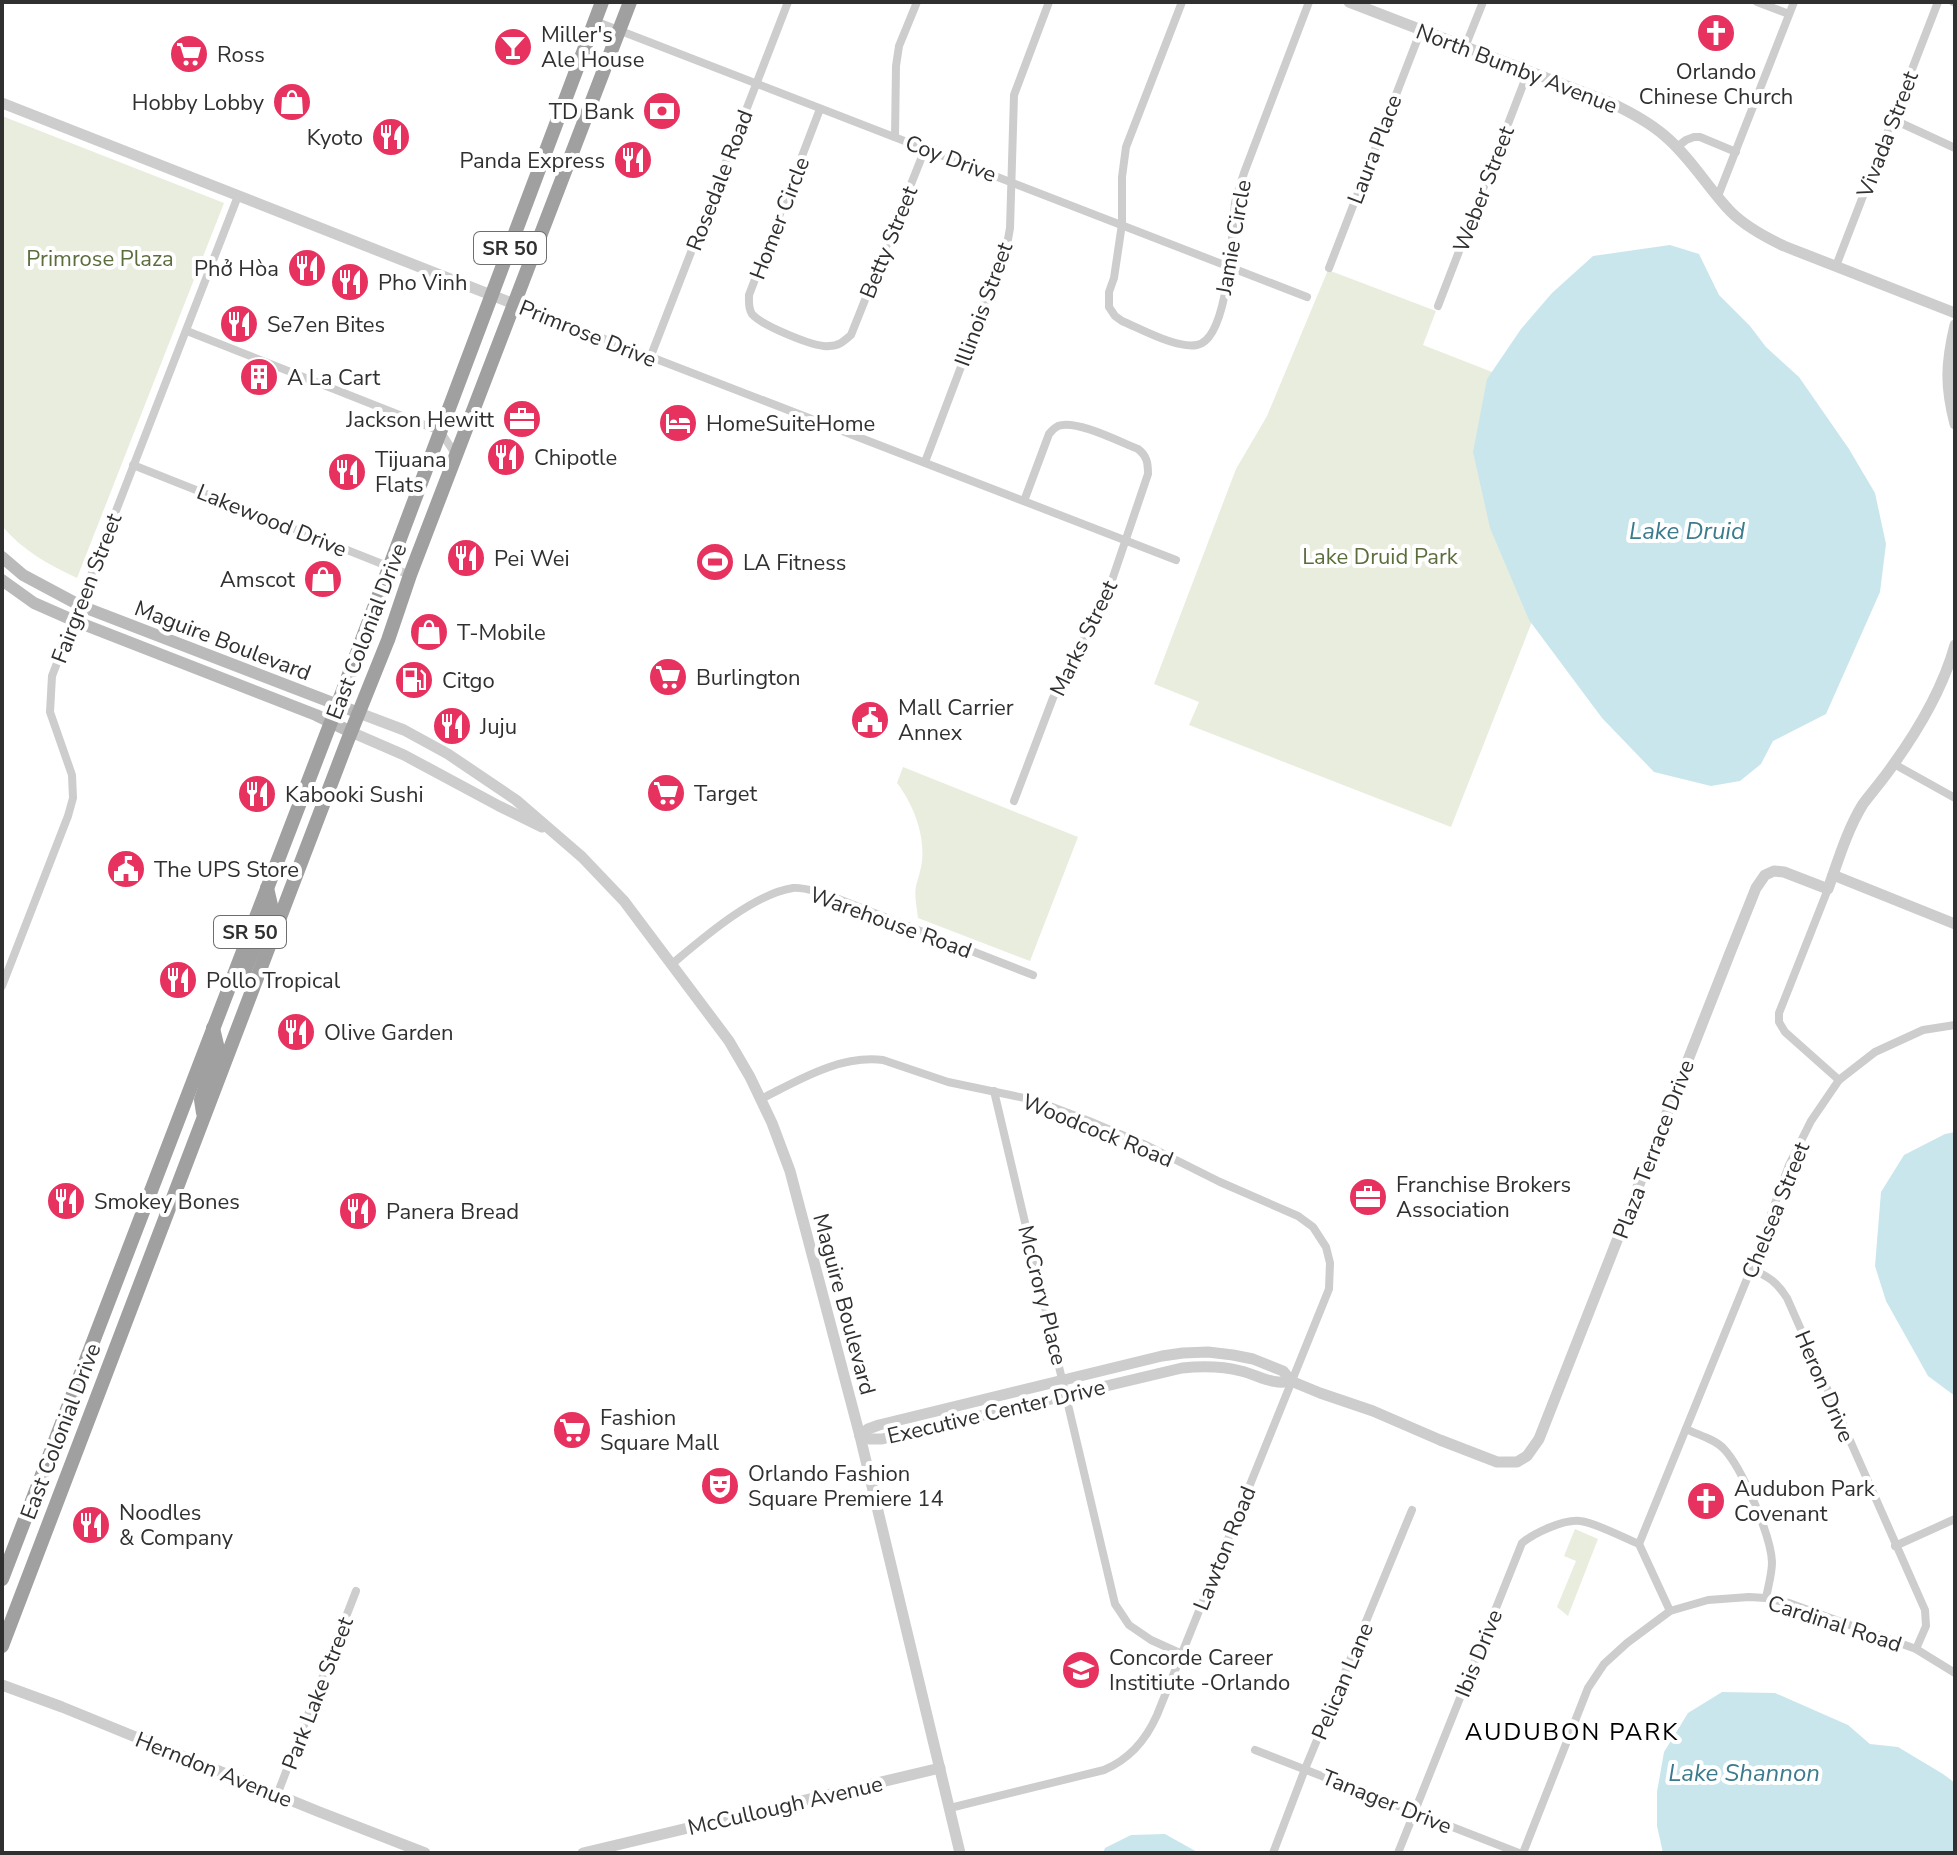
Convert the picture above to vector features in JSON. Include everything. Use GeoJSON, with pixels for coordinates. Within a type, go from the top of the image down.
{"type":"FeatureCollection","features":[{"type":"Feature","properties":{"kind":"highway","name":"East Colonial Drive"},"geometry":{"type":"LineString","coordinates":[[2,1579],[331,722],[602,2]]}},
{"type":"Feature","properties":{"kind":"highway","name":"East Colonial Drive"},"geometry":{"type":"LineString","coordinates":[[2,1646],[630,2]]}},
{"type":"Feature","properties":{"kind":"highway"},"geometry":{"type":"LineString","coordinates":[[233,1041],[227,1017],[271,905],[267,887]]}},
{"type":"Feature","properties":{"kind":"highway"},"geometry":{"type":"LineString","coordinates":[[205,1117],[201,1100],[218,1049],[213,1028]]}},
{"type":"Feature","properties":{"kind":"main road","name":"Maguire Boulevard"},"geometry":{"type":"LineString","coordinates":[[2,557],[23,575],[81,606],[359,713]]}},
{"type":"Feature","properties":{"kind":"main road","name":"Maguire Boulevard"},"geometry":{"type":"LineString","coordinates":[[2,580],[34,603],[75,621],[351,732]]}},
{"type":"Feature","properties":{"kind":"street","name":"Rosedale Road"},"geometry":{"type":"LineString","coordinates":[[650,358],[788,2]]}},
{"type":"Feature","properties":{"kind":"street"},"geometry":{"type":"LineString","coordinates":[[895,137],[899,46],[917,2]]}},
{"type":"Feature","properties":{"kind":"street","name":"Illinois Street"},"geometry":{"type":"LineString","coordinates":[[925,462],[1007,245],[1014,95],[1049,2]]}},
{"type":"Feature","properties":{"kind":"street"},"geometry":{"type":"LineString","coordinates":[[1122,224],[1122,177],[1126,147],[1182,2]]}},
{"type":"Feature","properties":{"kind":"street","name":"Jamie Circle"},"geometry":{"type":"LineString","coordinates":[[1122,224],[1109,307],[1122,321],[1176,343],[1200,345],[1217,326],[1229,267],[1236,199],[1309,2]]}},
{"type":"Feature","properties":{"kind":"street","name":"North Bumby Avenue"},"geometry":{"type":"LineString","coordinates":[[1349,2],[1636,115],[1664,134],[1733,213],[1764,236],[1955,313]]}},
{"type":"Feature","properties":{"kind":"street"},"geometry":{"type":"LineString","coordinates":[[1465,47],[1483,2]]}},
{"type":"Feature","properties":{"kind":"street"},"geometry":{"type":"LineString","coordinates":[[1757,2],[1789,14]]}},
{"type":"Feature","properties":{"kind":"street"},"geometry":{"type":"LineString","coordinates":[[1718,196],[1794,2]]}},
{"type":"Feature","properties":{"kind":"street","name":"Vivada Street"},"geometry":{"type":"LineString","coordinates":[[1836,266],[1938,2]]}},
{"type":"Feature","properties":{"kind":"street","name":"Coy Drive"},"geometry":{"type":"LineString","coordinates":[[595,21],[1307,297]]}},
{"type":"Feature","properties":{"kind":"street","name":"Laura Place"},"geometry":{"type":"LineString","coordinates":[[1329,268],[1421,30]]}},
{"type":"Feature","properties":{"kind":"street","name":"Weber Street"},"geometry":{"type":"LineString","coordinates":[[1438,306],[1528,72]]}},
{"type":"Feature","properties":{"kind":"street","name":"Primrose Drive"},"geometry":{"type":"LineString","coordinates":[[2,103],[650,358],[1176,560]]}},
{"type":"Feature","properties":{"kind":"street","name":"Homer Circle"},"geometry":{"type":"LineString","coordinates":[[820,109],[749,295],[749,308],[754,316],[765,323],[816,345],[827,347],[840,344],[851,335]]}},
{"type":"Feature","properties":{"kind":"street"},"geometry":{"type":"LineString","coordinates":[[1892,119],[1955,148]]}},
{"type":"Feature","properties":{"kind":"street"},"geometry":{"type":"LineString","coordinates":[[1677,147],[1694,137],[1736,152]]}},
{"type":"Feature","properties":{"kind":"street","name":"Betty Street"},"geometry":{"type":"LineString","coordinates":[[851,335],[925,149]]}},
{"type":"Feature","properties":{"kind":"street","name":"Fairgreen Street"},"geometry":{"type":"LineString","coordinates":[[2,986],[73,798],[72,775],[50,712],[52,676],[238,196]]}},
{"type":"Feature","properties":{"kind":"street"},"geometry":{"type":"LineString","coordinates":[[1955,325],[1947,377],[1948,398],[1955,424]]}},
{"type":"Feature","properties":{"kind":"street"},"geometry":{"type":"LineString","coordinates":[[187,331],[440,431],[456,455]]}},
{"type":"Feature","properties":{"kind":"street","name":"Marks Street"},"geometry":{"type":"LineString","coordinates":[[1014,801],[1053,698],[1108,592],[1148,474],[1148,464],[1138,449],[1078,426],[1056,426],[1049,434],[1024,501]]}},
{"type":"Feature","properties":{"kind":"street","name":"Lakewood Drive"},"geometry":{"type":"LineString","coordinates":[[133,465],[410,575]]}},
{"type":"Feature","properties":{"kind":"street"},"geometry":{"type":"LineString","coordinates":[[1839,1080],[1785,1032],[1779,1022],[1779,1013],[1853,824],[1862,806],[1926,714],[1950,664],[1955,645]]}},
{"type":"Feature","properties":{"kind":"street","name":"Maguire Boulevard"},"geometry":{"type":"LineString","coordinates":[[359,713],[404,730],[448,754],[516,800],[582,857],[624,901],[729,1041],[761,1099],[790,1171],[860,1436],[960,1853]]}},
{"type":"Feature","properties":{"kind":"street","name":"Maguire Boulevard"},"geometry":{"type":"LineString","coordinates":[[351,732],[404,755],[498,806],[554,832]]}},
{"type":"Feature","properties":{"kind":"street"},"geometry":{"type":"LineString","coordinates":[[1894,764],[1955,798]]}},
{"type":"Feature","properties":{"kind":"street","name":"Plaza Terrace Drive"},"geometry":{"type":"LineString","coordinates":[[1497,1462],[1517,1462],[1536,1446],[1761,878],[1774,871],[1784,872],[1828,889]]}},
{"type":"Feature","properties":{"kind":"street"},"geometry":{"type":"LineString","coordinates":[[1833,875],[1955,924]]}},
{"type":"Feature","properties":{"kind":"street","name":"Warehouse Road"},"geometry":{"type":"LineString","coordinates":[[672,964],[749,906],[773,892],[796,887],[823,893],[1033,975]]}},
{"type":"Feature","properties":{"kind":"street","name":"Chelsea Street"},"geometry":{"type":"LineString","coordinates":[[1639,1544],[1751,1269],[1789,1165],[1811,1121],[1839,1080],[1875,1052],[1923,1030],[1955,1025]]}},
{"type":"Feature","properties":{"kind":"street","name":"Woodcock Road"},"geometry":{"type":"LineString","coordinates":[[761,1099],[824,1068],[848,1061],[883,1060],[948,1082],[1034,1100],[1089,1121],[1292,1213],[1313,1227],[1326,1247]]}},
{"type":"Feature","properties":{"kind":"street","name":"McCrory Place"},"geometry":{"type":"LineString","coordinates":[[994,1091],[1115,1604],[1129,1625],[1151,1640],[1182,1654]]}},
{"type":"Feature","properties":{"kind":"street","name":"Lawton Road"},"geometry":{"type":"LineString","coordinates":[[950,1808],[1104,1770],[1135,1749],[1149,1731],[1329,1289],[1330,1263],[1326,1247]]}},
{"type":"Feature","properties":{"kind":"street"},"geometry":{"type":"LineString","coordinates":[[123,1266],[143,1276]]}},
{"type":"Feature","properties":{"kind":"street","name":"Heron Drive"},"geometry":{"type":"LineString","coordinates":[[1751,1269],[1770,1277],[1787,1298],[1925,1610],[1926,1626],[1916,1649]]}},
{"type":"Feature","properties":{"kind":"street","name":"Executive Center Drive"},"geometry":{"type":"LineString","coordinates":[[860,1436],[879,1425],[1183,1353],[1240,1356],[1283,1371],[1291,1381]]}},
{"type":"Feature","properties":{"kind":"street","name":"Executive Center Drive"},"geometry":{"type":"LineString","coordinates":[[860,1436],[882,1439],[1165,1371],[1189,1367],[1225,1368],[1275,1383],[1291,1381],[1497,1462]]}},
{"type":"Feature","properties":{"kind":"street"},"geometry":{"type":"LineString","coordinates":[[1686,1429],[1723,1448],[1758,1511],[1770,1546],[1772,1564],[1766,1598]]}},
{"type":"Feature","properties":{"kind":"street","name":"Pelican Lane"},"geometry":{"type":"LineString","coordinates":[[1273,1853],[1412,1510]]}},
{"type":"Feature","properties":{"kind":"street"},"geometry":{"type":"LineString","coordinates":[[1895,1546],[1955,1519]]}},
{"type":"Feature","properties":{"kind":"street","name":"Ibis Drive"},"geometry":{"type":"LineString","coordinates":[[1398,1853],[1522,1543],[1567,1521],[1581,1521],[1639,1544]]}},
{"type":"Feature","properties":{"kind":"street"},"geometry":{"type":"LineString","coordinates":[[1521,1853],[1588,1688],[1604,1664],[1670,1611],[1639,1544]]}},
{"type":"Feature","properties":{"kind":"street","name":"Park Lake Street"},"geometry":{"type":"LineString","coordinates":[[277,1795],[356,1591]]}},
{"type":"Feature","properties":{"kind":"street","name":"Cardinal Road"},"geometry":{"type":"LineString","coordinates":[[1670,1611],[1708,1600],[1766,1598],[1789,1603],[1916,1649],[1955,1673]]}},
{"type":"Feature","properties":{"kind":"street","name":"Herndon Avenue"},"geometry":{"type":"LineString","coordinates":[[2,1685],[425,1853]]}},
{"type":"Feature","properties":{"kind":"street","name":"Tanager Drive"},"geometry":{"type":"LineString","coordinates":[[1255,1750],[1521,1853]]}},
{"type":"Feature","properties":{"kind":"street","name":"McCullough Avenue"},"geometry":{"type":"LineString","coordinates":[[583,1853],[940,1768]]}},
{"type":"Feature","properties":{"kind":"green space","name":"Primrose Plaza"},"geometry":{"type":"Polygon","coordinates":[[[2,116],[224,203],[77,578],[36,556],[2,526],[2,116]]]}},
{"type":"Feature","properties":{"kind":"green space","name":"Lake Druid Park"},"geometry":{"type":"Polygon","coordinates":[[[1328,270],[1436,311],[1423,345],[1612,419],[1451,827],[1189,725],[1199,702],[1154,684],[1236,469],[1267,416],[1328,270]]]}},
{"type":"Feature","properties":{"kind":"green space"},"geometry":{"type":"Polygon","coordinates":[[[903,767],[1078,837],[1030,961],[918,918],[915,890],[922,861],[922,840],[913,810],[897,783],[903,767]]]}},
{"type":"Feature","properties":{"kind":"green space"},"geometry":{"type":"Polygon","coordinates":[[[1575,1529],[1598,1539],[1568,1616],[1557,1607],[1576,1561],[1564,1556],[1575,1529]]]}},
{"type":"Feature","properties":{"kind":"water","name":"Lake Druid"},"geometry":{"type":"Polygon","coordinates":[[[1670,245],[1699,254],[1719,295],[1766,347],[1799,377],[1875,493],[1886,544],[1880,592],[1826,714],[1773,741],[1761,764],[1740,781],[1711,786],[1654,772],[1602,718],[1529,620],[1490,528],[1473,452],[1487,379],[1521,329],[1552,293],[1593,256],[1670,245]]]}},
{"type":"Feature","properties":{"kind":"water"},"geometry":{"type":"Polygon","coordinates":[[[1955,1132],[1955,1396],[1928,1376],[1886,1301],[1875,1266],[1881,1192],[1904,1155],[1955,1132]]]}},
{"type":"Feature","properties":{"kind":"water","name":"Lake Shannon"},"geometry":{"type":"Polygon","coordinates":[[[1722,1692],[1775,1693],[1848,1725],[1870,1744],[1898,1747],[1943,1774],[1955,1783],[1955,1853],[1663,1853],[1657,1826],[1657,1792],[1664,1752],[1688,1713],[1722,1692]]]}},
{"type":"Feature","properties":{"kind":"water"},"geometry":{"type":"Polygon","coordinates":[[[1165,1834],[1199,1853],[1103,1853],[1105,1848],[1131,1835],[1165,1834]]]}},
{"type":"Feature","properties":{"kind":"place","name":"Orlando Chinese Church"},"geometry":{"type":"Point","coordinates":[1716,33]}},
{"type":"Feature","properties":{"kind":"place","name":"Miller's Ale House"},"geometry":{"type":"Point","coordinates":[513,47]}},
{"type":"Feature","properties":{"kind":"place","name":"Ross"},"geometry":{"type":"Point","coordinates":[189,54]}},
{"type":"Feature","properties":{"kind":"place","name":"Hobby Lobby"},"geometry":{"type":"Point","coordinates":[292,102]}},
{"type":"Feature","properties":{"kind":"place","name":"TD Bank"},"geometry":{"type":"Point","coordinates":[662,111]}},
{"type":"Feature","properties":{"kind":"place","name":"Kyoto"},"geometry":{"type":"Point","coordinates":[391,137]}},
{"type":"Feature","properties":{"kind":"place","name":"Panda Express"},"geometry":{"type":"Point","coordinates":[633,160]}},
{"type":"Feature","properties":{"kind":"place","name":"Phở Hòa"},"geometry":{"type":"Point","coordinates":[307,268]}},
{"type":"Feature","properties":{"kind":"place","name":"Pho Vinh"},"geometry":{"type":"Point","coordinates":[350,282]}},
{"type":"Feature","properties":{"kind":"place","name":"Se7en Bites"},"geometry":{"type":"Point","coordinates":[239,324]}},
{"type":"Feature","properties":{"kind":"place","name":"A La Cart"},"geometry":{"type":"Point","coordinates":[259,377]}},
{"type":"Feature","properties":{"kind":"place","name":"Jackson Hewitt"},"geometry":{"type":"Point","coordinates":[522,419]}},
{"type":"Feature","properties":{"kind":"place","name":"HomeSuiteHome"},"geometry":{"type":"Point","coordinates":[678,423]}},
{"type":"Feature","properties":{"kind":"place","name":"Chipotle"},"geometry":{"type":"Point","coordinates":[506,457]}},
{"type":"Feature","properties":{"kind":"place","name":"Tijuana Flats"},"geometry":{"type":"Point","coordinates":[347,472]}},
{"type":"Feature","properties":{"kind":"place","name":"Pei Wei"},"geometry":{"type":"Point","coordinates":[466,558]}},
{"type":"Feature","properties":{"kind":"place","name":"LA Fitness"},"geometry":{"type":"Point","coordinates":[715,562]}},
{"type":"Feature","properties":{"kind":"place","name":"Amscot"},"geometry":{"type":"Point","coordinates":[323,579]}},
{"type":"Feature","properties":{"kind":"place","name":"T-Mobile"},"geometry":{"type":"Point","coordinates":[429,632]}},
{"type":"Feature","properties":{"kind":"place","name":"Burlington"},"geometry":{"type":"Point","coordinates":[668,677]}},
{"type":"Feature","properties":{"kind":"place","name":"Citgo"},"geometry":{"type":"Point","coordinates":[414,680]}},
{"type":"Feature","properties":{"kind":"place","name":"Mall Carrier Annex"},"geometry":{"type":"Point","coordinates":[870,720]}},
{"type":"Feature","properties":{"kind":"place","name":"Juju"},"geometry":{"type":"Point","coordinates":[452,726]}},
{"type":"Feature","properties":{"kind":"place","name":"Target"},"geometry":{"type":"Point","coordinates":[666,793]}},
{"type":"Feature","properties":{"kind":"place","name":"Kabooki Sushi"},"geometry":{"type":"Point","coordinates":[257,794]}},
{"type":"Feature","properties":{"kind":"place","name":"The UPS Store"},"geometry":{"type":"Point","coordinates":[126,869]}},
{"type":"Feature","properties":{"kind":"place","name":"Pollo Tropical"},"geometry":{"type":"Point","coordinates":[178,980]}},
{"type":"Feature","properties":{"kind":"place","name":"Olive Garden"},"geometry":{"type":"Point","coordinates":[296,1032]}},
{"type":"Feature","properties":{"kind":"place","name":"Franchise Brokers Association"},"geometry":{"type":"Point","coordinates":[1368,1197]}},
{"type":"Feature","properties":{"kind":"place","name":"Smokey Bones"},"geometry":{"type":"Point","coordinates":[66,1201]}},
{"type":"Feature","properties":{"kind":"place","name":"Panera Bread"},"geometry":{"type":"Point","coordinates":[358,1211]}},
{"type":"Feature","properties":{"kind":"place","name":"Fashion Square Mall"},"geometry":{"type":"Point","coordinates":[572,1430]}},
{"type":"Feature","properties":{"kind":"place","name":"Orlando Fashion Square Premiere 14"},"geometry":{"type":"Point","coordinates":[720,1486]}},
{"type":"Feature","properties":{"kind":"place","name":"Audubon Park Covenant"},"geometry":{"type":"Point","coordinates":[1706,1501]}},
{"type":"Feature","properties":{"kind":"place","name":"Noodles & Company"},"geometry":{"type":"Point","coordinates":[91,1525]}},
{"type":"Feature","properties":{"kind":"place","name":"Concorde Career Institiute -Orlando"},"geometry":{"type":"Point","coordinates":[1081,1670]}},
{"type":"Feature","properties":{"kind":"district","name":"AUDUBON PARK"},"geometry":{"type":"Point","coordinates":[1572,1732]}}]}
